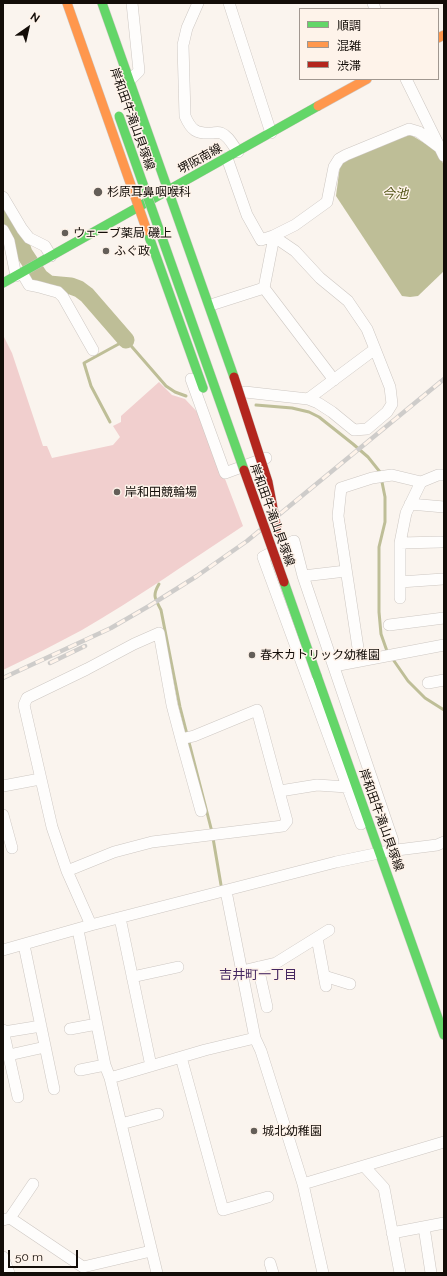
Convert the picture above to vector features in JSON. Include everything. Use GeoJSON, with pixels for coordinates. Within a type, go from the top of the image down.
{"type":"FeatureCollection","features":[{"type":"Feature","properties":{"kind":"main road"},"geometry":{"type":"LineString","coordinates":[[67,3],[138,208],[203,388],[237,478],[267,535]]}},
{"type":"Feature","properties":{"kind":"main road"},"geometry":{"type":"LineString","coordinates":[[102,3],[234,377],[268,482],[277,529]]}},
{"type":"Feature","properties":{"kind":"main road","name":"堺阪南線"},"geometry":{"type":"LineString","coordinates":[[3,283],[366,80]]}},
{"type":"Feature","properties":{"kind":"main road","name":"岸和田牛滝山貝塚線"},"geometry":{"type":"LineString","coordinates":[[118,113],[317,676],[387,855],[444,1035]]}},
{"type":"Feature","properties":{"kind":"main road","name":"岸和田牛滝山貝塚線"},"geometry":{"type":"LineString","coordinates":[[155,187],[160,202]]}},
{"type":"Feature","properties":{"kind":"main road","name":"岸和田牛滝山貝塚線"},"geometry":{"type":"LineString","coordinates":[[247,448],[277,529],[286,558]]}},
{"type":"Feature","properties":{"kind":"main road"},"geometry":{"type":"LineString","coordinates":[[316,644],[330,669]]}},
{"type":"Feature","properties":{"kind":"street"},"geometry":{"type":"LineString","coordinates":[[129,81],[139,71],[132,3]]}},
{"type":"Feature","properties":{"kind":"street"},"geometry":{"type":"LineString","coordinates":[[198,3],[187,28],[183,45],[185,116],[189,125],[196,131],[203,133],[220,133],[226,136],[238,152]]}},
{"type":"Feature","properties":{"kind":"street"},"geometry":{"type":"LineString","coordinates":[[228,3],[271,133]]}},
{"type":"Feature","properties":{"kind":"street"},"geometry":{"type":"LineString","coordinates":[[406,80],[442,151]]}},
{"type":"Feature","properties":{"kind":"street"},"geometry":{"type":"LineString","coordinates":[[227,158],[247,215],[261,240],[295,225],[327,202],[334,167],[339,159],[346,155],[409,129],[419,132],[442,151]]}},
{"type":"Feature","properties":{"kind":"street"},"geometry":{"type":"LineString","coordinates":[[138,208],[138,225],[225,473],[268,457],[179,202],[168,191]]}},
{"type":"Feature","properties":{"kind":"street"},"geometry":{"type":"LineString","coordinates":[[3,197],[22,229],[29,238],[45,246],[49,258]]}},
{"type":"Feature","properties":{"kind":"street"},"geometry":{"type":"LineString","coordinates":[[3,230],[9,241],[21,273],[29,285],[58,292],[75,310],[93,344]]}},
{"type":"Feature","properties":{"kind":"street"},"geometry":{"type":"LineString","coordinates":[[245,392],[308,399],[318,403],[332,412],[354,430],[367,429],[387,412],[392,404],[390,387],[367,329],[348,301],[320,278],[295,251],[272,236]]}},
{"type":"Feature","properties":{"kind":"street"},"geometry":{"type":"LineString","coordinates":[[272,236],[273,242],[264,288],[334,380]]}},
{"type":"Feature","properties":{"kind":"street"},"geometry":{"type":"LineString","coordinates":[[214,304],[264,288]]}},
{"type":"Feature","properties":{"kind":"street"},"geometry":{"type":"LineString","coordinates":[[308,399],[375,349]]}},
{"type":"Feature","properties":{"kind":"street"},"geometry":{"type":"LineString","coordinates":[[360,661],[338,516],[341,488],[372,478],[392,475],[421,482],[438,475],[444,475]]}},
{"type":"Feature","properties":{"kind":"street"},"geometry":{"type":"LineString","coordinates":[[400,598],[400,543],[406,513],[421,482]]}},
{"type":"Feature","properties":{"kind":"street"},"geometry":{"type":"LineString","coordinates":[[410,504],[444,507]]}},
{"type":"Feature","properties":{"kind":"street"},"geometry":{"type":"LineString","coordinates":[[294,541],[330,669],[393,841],[387,855],[370,848],[346,787],[263,557],[294,541]]}},
{"type":"Feature","properties":{"kind":"street"},"geometry":{"type":"LineString","coordinates":[[400,543],[441,542]]}},
{"type":"Feature","properties":{"kind":"street"},"geometry":{"type":"LineString","coordinates":[[303,576],[346,571]]}},
{"type":"Feature","properties":{"kind":"street"},"geometry":{"type":"LineString","coordinates":[[400,582],[443,579]]}},
{"type":"Feature","properties":{"kind":"street"},"geometry":{"type":"LineString","coordinates":[[278,598],[307,587]]}},
{"type":"Feature","properties":{"kind":"street"},"geometry":{"type":"LineString","coordinates":[[390,625],[444,618]]}},
{"type":"Feature","properties":{"kind":"street"},"geometry":{"type":"LineString","coordinates":[[91,926],[67,871],[52,827],[24,705],[27,698],[159,633],[172,705],[201,811]]}},
{"type":"Feature","properties":{"kind":"street"},"geometry":{"type":"LineString","coordinates":[[330,669],[360,661],[444,645]]}},
{"type":"Feature","properties":{"kind":"street"},"geometry":{"type":"LineString","coordinates":[[428,683],[444,680]]}},
{"type":"Feature","properties":{"kind":"street"},"geometry":{"type":"LineString","coordinates":[[67,871],[114,852],[152,842],[283,826],[287,822],[280,791],[257,710],[194,736],[181,739]]}},
{"type":"Feature","properties":{"kind":"street"},"geometry":{"type":"LineString","coordinates":[[3,786],[40,779]]}},
{"type":"Feature","properties":{"kind":"street"},"geometry":{"type":"LineString","coordinates":[[280,791],[317,785],[346,787]]}},
{"type":"Feature","properties":{"kind":"street"},"geometry":{"type":"LineString","coordinates":[[3,815],[12,848]]}},
{"type":"Feature","properties":{"kind":"street"},"geometry":{"type":"LineString","coordinates":[[3,950],[336,862],[387,855],[444,842]]}},
{"type":"Feature","properties":{"kind":"street"},"geometry":{"type":"LineString","coordinates":[[226,892],[255,1038],[261,1051],[302,1184],[322,1273]]}},
{"type":"Feature","properties":{"kind":"street"},"geometry":{"type":"LineString","coordinates":[[120,918],[151,1066]]}},
{"type":"Feature","properties":{"kind":"street"},"geometry":{"type":"LineString","coordinates":[[78,930],[105,1065],[110,1078],[157,1273]]}},
{"type":"Feature","properties":{"kind":"street"},"geometry":{"type":"LineString","coordinates":[[242,971],[276,963],[329,930]]}},
{"type":"Feature","properties":{"kind":"street"},"geometry":{"type":"LineString","coordinates":[[317,938],[325,981],[350,984]]}},
{"type":"Feature","properties":{"kind":"street"},"geometry":{"type":"LineString","coordinates":[[24,945],[54,1089]]}},
{"type":"Feature","properties":{"kind":"street"},"geometry":{"type":"LineString","coordinates":[[132,977],[178,967]]}},
{"type":"Feature","properties":{"kind":"street"},"geometry":{"type":"LineString","coordinates":[[258,967],[267,1007]]}},
{"type":"Feature","properties":{"kind":"street"},"geometry":{"type":"LineString","coordinates":[[70,1029],[97,1024]]}},
{"type":"Feature","properties":{"kind":"street"},"geometry":{"type":"LineString","coordinates":[[18,1097],[3,1031],[41,1026]]}},
{"type":"Feature","properties":{"kind":"street"},"geometry":{"type":"LineString","coordinates":[[110,1078],[205,1050],[255,1038]]}},
{"type":"Feature","properties":{"kind":"street"},"geometry":{"type":"LineString","coordinates":[[9,1055],[45,1047]]}},
{"type":"Feature","properties":{"kind":"street"},"geometry":{"type":"LineString","coordinates":[[181,1057],[223,1210],[268,1197]]}},
{"type":"Feature","properties":{"kind":"street"},"geometry":{"type":"LineString","coordinates":[[80,1070],[105,1065]]}},
{"type":"Feature","properties":{"kind":"street"},"geometry":{"type":"LineString","coordinates":[[121,1124],[158,1114]]}},
{"type":"Feature","properties":{"kind":"street"},"geometry":{"type":"LineString","coordinates":[[302,1184],[444,1142]]}},
{"type":"Feature","properties":{"kind":"street"},"geometry":{"type":"LineString","coordinates":[[364,1166],[384,1188],[400,1273]]}},
{"type":"Feature","properties":{"kind":"street"},"geometry":{"type":"LineString","coordinates":[[33,1184],[6,1219],[83,1267],[151,1251]]}},
{"type":"Feature","properties":{"kind":"street"},"geometry":{"type":"LineString","coordinates":[[392,1233],[444,1223]]}},
{"type":"Feature","properties":{"kind":"street"},"geometry":{"type":"LineString","coordinates":[[424,1227],[431,1273]]}},
{"type":"Feature","properties":{"kind":"street"},"geometry":{"type":"LineString","coordinates":[[3,1257],[9,1273]]}},
{"type":"Feature","properties":{"kind":"shaded area","name":"岸和田競輪場"},"geometry":{"type":"Polygon","coordinates":[[[3,335],[12,353],[43,446],[47,446],[52,458],[113,445],[120,437],[113,426],[121,422],[121,416],[159,382],[172,395],[185,399],[201,416],[243,526],[103,618],[3,670],[3,335]]]}},
{"type":"Feature","properties":{"kind":"water","name":"今池"},"geometry":{"type":"Polygon","coordinates":[[[411,135],[436,150],[444,165],[444,271],[418,296],[410,297],[402,296],[336,196],[340,165],[345,160],[411,135]]]}},
{"type":"Feature","properties":{"kind":"waterway"},"geometry":{"type":"LineString","coordinates":[[3,210],[20,241],[24,253],[40,277],[49,284],[71,286],[79,289],[87,295],[126,340]]}},
{"type":"Feature","properties":{"kind":"waterway"},"geometry":{"type":"LineString","coordinates":[[110,422],[91,386],[84,363],[126,340],[166,386],[175,392],[186,396]]}},
{"type":"Feature","properties":{"kind":"waterway"},"geometry":{"type":"LineString","coordinates":[[256,405],[292,408],[309,412],[319,417],[368,457],[380,472],[385,497],[385,522],[379,547],[379,612],[381,634],[388,654]]}},
{"type":"Feature","properties":{"kind":"waterway"},"geometry":{"type":"LineString","coordinates":[[159,584],[155,597],[161,610],[180,707],[212,832]]}},
{"type":"Feature","properties":{"kind":"waterway"},"geometry":{"type":"LineString","coordinates":[[392,658],[408,681],[425,698],[444,710]]}},
{"type":"Feature","properties":{"kind":"waterway"},"geometry":{"type":"LineString","coordinates":[[213,838],[221,885]]}},
{"type":"Feature","properties":{"kind":"railway"},"geometry":{"type":"LineString","coordinates":[[3,678],[111,628],[197,576],[247,541],[444,379]]}},
{"type":"Feature","properties":{"kind":"railway"},"geometry":{"type":"LineString","coordinates":[[50,663],[85,646]]}},
{"type":"Feature","properties":{"kind":"traffic: fast"},"geometry":{"type":"LineString","coordinates":[[102,3],[234,377]]}},
{"type":"Feature","properties":{"kind":"traffic: fast"},"geometry":{"type":"LineString","coordinates":[[3,283],[318,106]]}},
{"type":"Feature","properties":{"kind":"traffic: fast"},"geometry":{"type":"LineString","coordinates":[[119,116],[244,470]]}},
{"type":"Feature","properties":{"kind":"traffic: fast"},"geometry":{"type":"LineString","coordinates":[[147,231],[203,388]]}},
{"type":"Feature","properties":{"kind":"traffic: fast"},"geometry":{"type":"LineString","coordinates":[[284,582],[317,676]]}},
{"type":"Feature","properties":{"kind":"traffic: fast"},"geometry":{"type":"LineString","coordinates":[[317,676],[444,1035]]}},
{"type":"Feature","properties":{"kind":"traffic: slow"},"geometry":{"type":"LineString","coordinates":[[67,3],[147,231]]}},
{"type":"Feature","properties":{"kind":"traffic: slow"},"geometry":{"type":"LineString","coordinates":[[439,38],[444,35]]}},
{"type":"Feature","properties":{"kind":"traffic: slow"},"geometry":{"type":"LineString","coordinates":[[318,106],[365,80]]}},
{"type":"Feature","properties":{"kind":"traffic: jam"},"geometry":{"type":"LineString","coordinates":[[234,377],[268,482],[277,529]]}},
{"type":"Feature","properties":{"kind":"traffic: jam"},"geometry":{"type":"LineString","coordinates":[[244,470],[284,582]]}},
{"type":"Feature","properties":{"kind":"place","name":"杉原耳鼻咽喉科"},"geometry":{"type":"Point","coordinates":[98,192]}},
{"type":"Feature","properties":{"kind":"place","name":"ウェーブ薬局 磯上"},"geometry":{"type":"Point","coordinates":[65,233]}},
{"type":"Feature","properties":{"kind":"place","name":"ふぐ政"},"geometry":{"type":"Point","coordinates":[106,251]}},
{"type":"Feature","properties":{"kind":"place","name":"岸和田競輪場"},"geometry":{"type":"Point","coordinates":[117,492]}},
{"type":"Feature","properties":{"kind":"place","name":"春木カトリック幼稚園"},"geometry":{"type":"Point","coordinates":[252,655]}},
{"type":"Feature","properties":{"kind":"place","name":"城北幼稚園"},"geometry":{"type":"Point","coordinates":[254,1131]}},
{"type":"Feature","properties":{"kind":"district","name":"吉井町一丁目"},"geometry":{"type":"Point","coordinates":[258,975]}}]}
